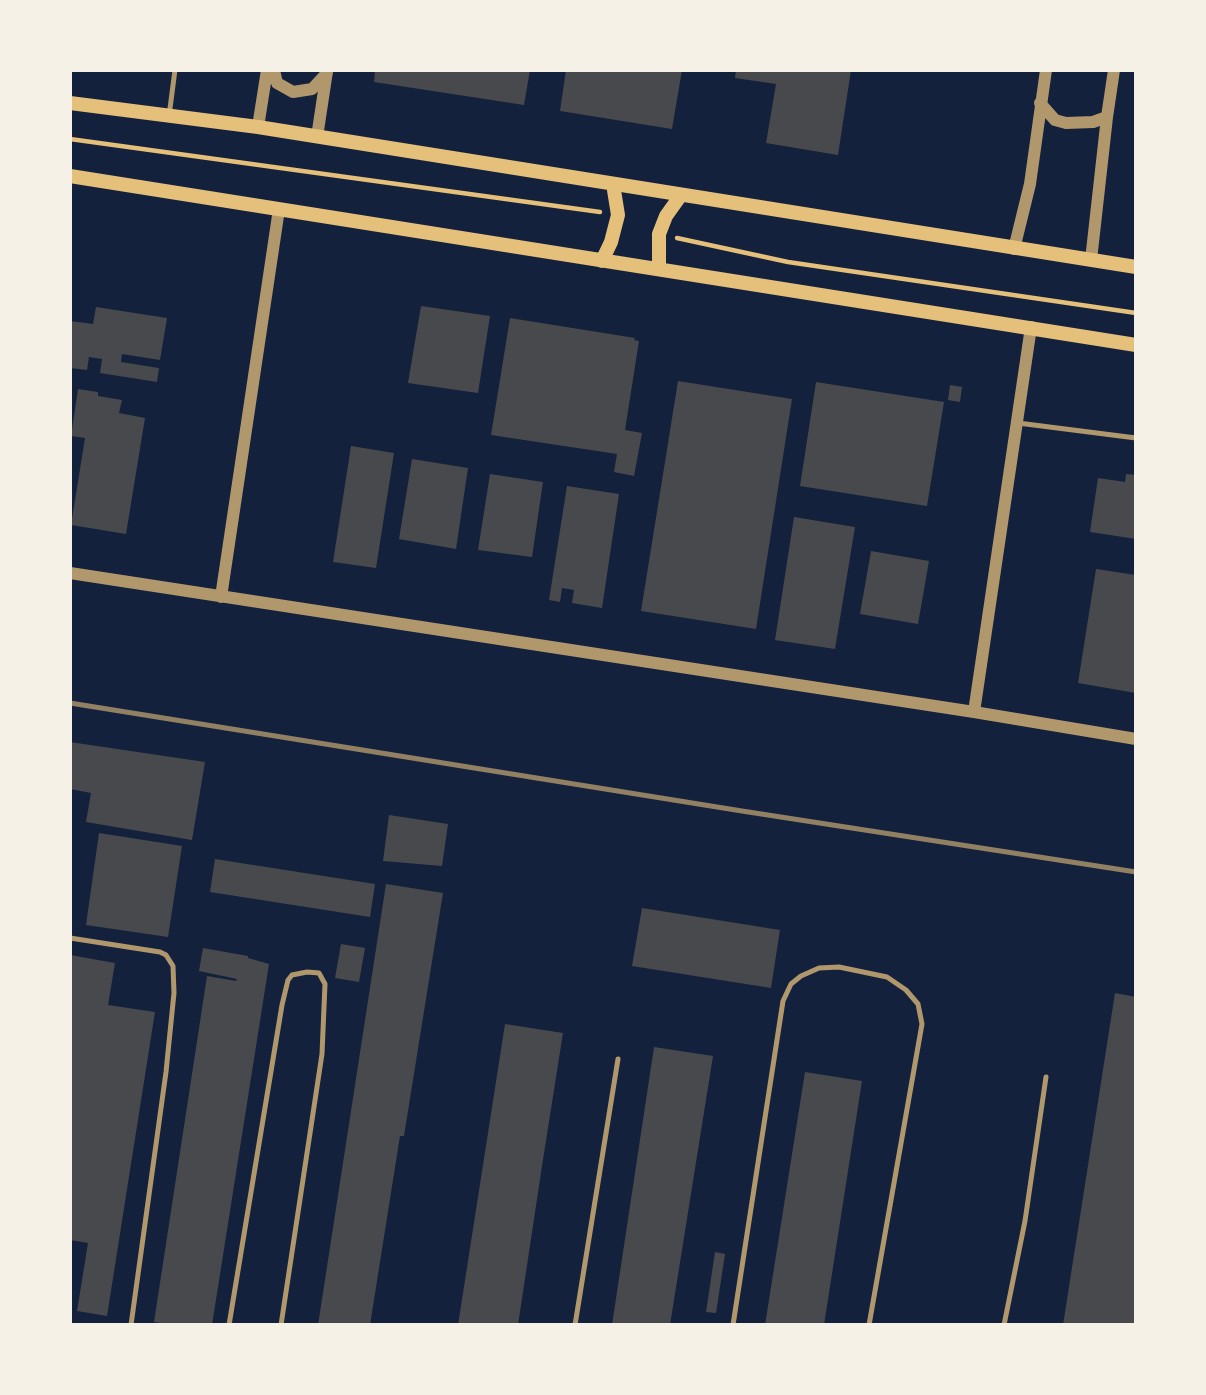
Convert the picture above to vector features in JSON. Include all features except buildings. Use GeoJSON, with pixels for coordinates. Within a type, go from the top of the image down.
{"type":"FeatureCollection","features":[{"type":"Feature","properties":{"kind":"main road"},"geometry":{"type":"LineString","coordinates":[[70,103],[258,127],[1136,267]]}},
{"type":"Feature","properties":{"kind":"main road"},"geometry":{"type":"LineString","coordinates":[[70,176],[1136,345]]}},
{"type":"Feature","properties":{"kind":"main road"},"geometry":{"type":"LineString","coordinates":[[602,261],[614,235],[618,215],[613,184]]}},
{"type":"Feature","properties":{"kind":"main road"},"geometry":{"type":"LineString","coordinates":[[659,269],[659,234],[681,195]]}},
{"type":"Feature","properties":{"kind":"street"},"geometry":{"type":"LineString","coordinates":[[258,127],[267,70]]}},
{"type":"Feature","properties":{"kind":"street"},"geometry":{"type":"LineString","coordinates":[[274,70],[277,82],[293,92],[312,89],[327,71]]}},
{"type":"Feature","properties":{"kind":"street"},"geometry":{"type":"LineString","coordinates":[[1014,249],[1030,184],[1046,70]]}},
{"type":"Feature","properties":{"kind":"street"},"geometry":{"type":"LineString","coordinates":[[1091,260],[1114,70]]}},
{"type":"Feature","properties":{"kind":"street"},"geometry":{"type":"LineString","coordinates":[[317,137],[327,71]]}},
{"type":"Feature","properties":{"kind":"street"},"geometry":{"type":"LineString","coordinates":[[1040,103],[1055,120],[1066,123],[1093,122],[1107,117]]}},
{"type":"Feature","properties":{"kind":"street"},"geometry":{"type":"LineString","coordinates":[[221,597],[279,209]]}},
{"type":"Feature","properties":{"kind":"street"},"geometry":{"type":"LineString","coordinates":[[974,712],[1031,327]]}},
{"type":"Feature","properties":{"kind":"street"},"geometry":{"type":"LineString","coordinates":[[70,573],[1136,739]]}},
{"type":"Feature","properties":{"kind":"lane"},"geometry":{"type":"LineString","coordinates":[[169,116],[175,70]]}},
{"type":"Feature","properties":{"kind":"lane"},"geometry":{"type":"LineString","coordinates":[[1018,423],[1136,438]]}},
{"type":"Feature","properties":{"kind":"lane"},"geometry":{"type":"LineString","coordinates":[[70,938],[160,952],[173,966],[174,993],[166,1072],[131,1325]]}},
{"type":"Feature","properties":{"kind":"lane"},"geometry":{"type":"LineString","coordinates":[[733,1325],[783,1001],[791,984],[801,976],[819,968],[839,967],[887,977],[906,990],[918,1004],[922,1024],[869,1325]]}},
{"type":"Feature","properties":{"kind":"lane"},"geometry":{"type":"LineString","coordinates":[[229,1325],[282,1005],[288,980],[292,975],[307,972],[319,974],[325,984],[322,1054],[281,1325]]}},
{"type":"Feature","properties":{"kind":"lane"},"geometry":{"type":"LineString","coordinates":[[575,1325],[618,1059]]}},
{"type":"Feature","properties":{"kind":"lane"},"geometry":{"type":"LineString","coordinates":[[1004,1325],[1025,1221],[1046,1077]]}},
{"type":"Feature","properties":{"kind":"railway"},"geometry":{"type":"LineString","coordinates":[[70,703],[1136,872]]}}]}
